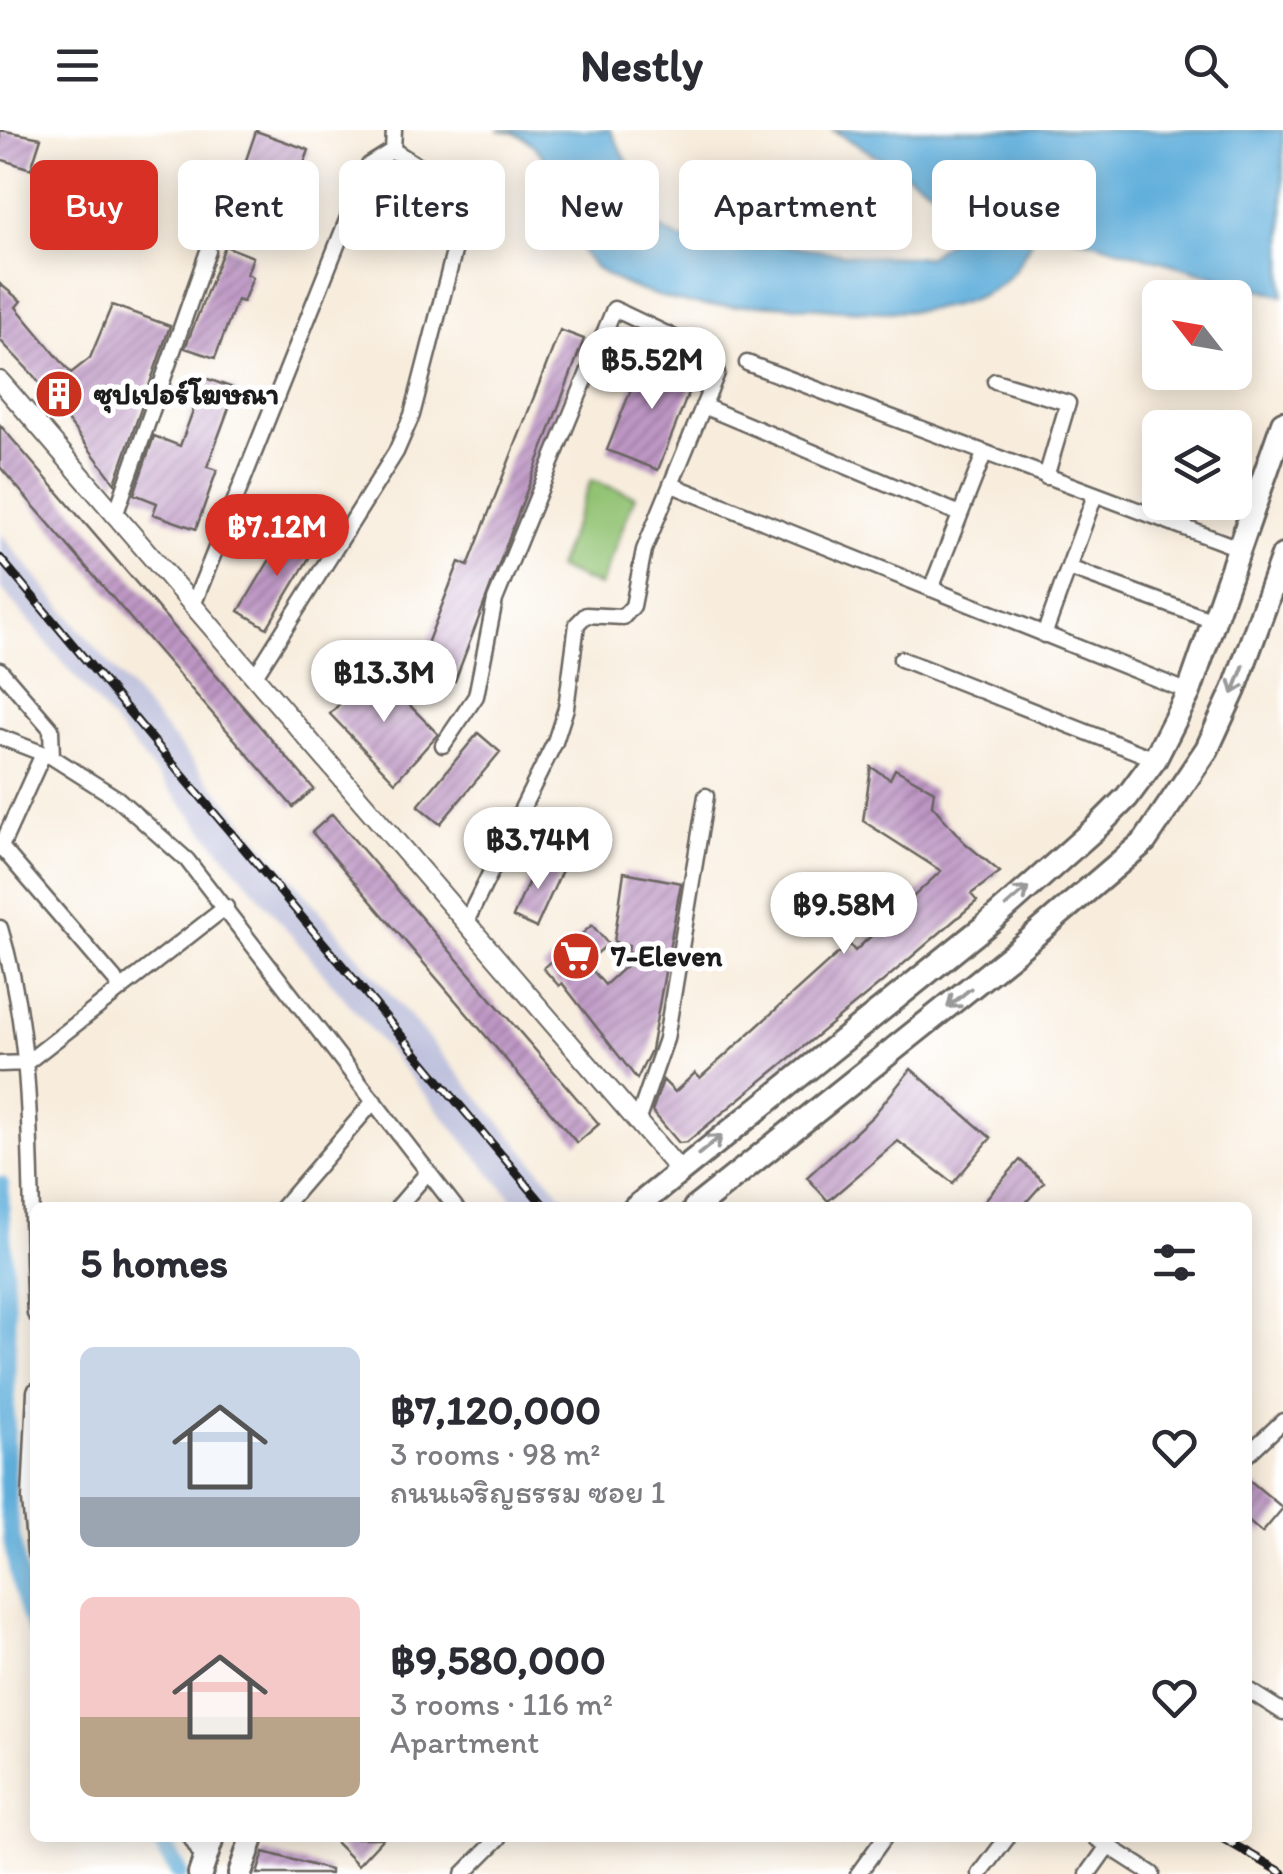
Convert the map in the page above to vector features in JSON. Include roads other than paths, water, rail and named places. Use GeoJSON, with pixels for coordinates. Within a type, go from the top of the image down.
{"type":"FeatureCollection","features":[{"type":"Feature","properties":{"kind":"main road"},"geometry":{"type":"LineString","coordinates":[[642,1202],[990,922],[1108,816],[1154,759],[1190,692],[1283,422]]}},
{"type":"Feature","properties":{"kind":"main road"},"geometry":{"type":"LineString","coordinates":[[706,1202],[1114,871],[1177,800],[1234,690],[1283,556]]}},
{"type":"Feature","properties":{"kind":"main road"},"geometry":{"type":"LineString","coordinates":[[990,922],[1014,953]]}},
{"type":"Feature","properties":{"kind":"main road"},"geometry":{"type":"LineString","coordinates":[[679,1170],[700,1202]]}},
{"type":"Feature","properties":{"kind":"main road"},"geometry":{"type":"LineString","coordinates":[[202,1868],[211,1842]]}},
{"type":"Feature","properties":{"kind":"main road"},"geometry":{"type":"LineString","coordinates":[[240,1874],[251,1842]]}},
{"type":"Feature","properties":{"kind":"street"},"geometry":{"type":"LineString","coordinates":[[392,150],[394,130]]}},
{"type":"Feature","properties":{"kind":"street"},"geometry":{"type":"LineString","coordinates":[[194,604],[369,165],[392,150]]}},
{"type":"Feature","properties":{"kind":"street"},"geometry":{"type":"LineString","coordinates":[[255,676],[396,452],[421,379],[463,217],[458,191],[392,150]]}},
{"type":"Feature","properties":{"kind":"street"},"geometry":{"type":"LineString","coordinates":[[116,512],[208,251]]}},
{"type":"Feature","properties":{"kind":"street"},"geometry":{"type":"LineString","coordinates":[[444,745],[476,696],[494,600],[614,309],[711,355],[717,372],[644,550],[633,606],[624,617],[586,615],[578,624],[566,708],[556,742],[466,922]]}},
{"type":"Feature","properties":{"kind":"street"},"geometry":{"type":"LineString","coordinates":[[747,363],[1240,548]]}},
{"type":"Feature","properties":{"kind":"street"},"geometry":{"type":"LineString","coordinates":[[0,380],[679,1170]]}},
{"type":"Feature","properties":{"kind":"street"},"geometry":{"type":"LineString","coordinates":[[995,381],[1068,403],[1046,477]]}},
{"type":"Feature","properties":{"kind":"street"},"geometry":{"type":"LineString","coordinates":[[703,406],[960,514]]}},
{"type":"Feature","properties":{"kind":"street"},"geometry":{"type":"LineString","coordinates":[[931,590],[984,454]]}},
{"type":"Feature","properties":{"kind":"street"},"geometry":{"type":"LineString","coordinates":[[672,485],[1190,692]]}},
{"type":"Feature","properties":{"kind":"street"},"geometry":{"type":"LineString","coordinates":[[1044,635],[1095,495]]}},
{"type":"Feature","properties":{"kind":"street"},"geometry":{"type":"LineString","coordinates":[[1069,568],[1216,622]]}},
{"type":"Feature","properties":{"kind":"street"},"geometry":{"type":"LineString","coordinates":[[901,659],[1154,759]]}},
{"type":"Feature","properties":{"kind":"street"},"geometry":{"type":"LineString","coordinates":[[0,670],[51,728],[48,756],[1,849],[122,988]]}},
{"type":"Feature","properties":{"kind":"street"},"geometry":{"type":"LineString","coordinates":[[0,737],[48,756],[159,831],[226,907],[451,1202]]}},
{"type":"Feature","properties":{"kind":"street"},"geometry":{"type":"LineString","coordinates":[[637,1122],[666,1039],[706,796]]}},
{"type":"Feature","properties":{"kind":"street"},"geometry":{"type":"LineString","coordinates":[[0,1064],[26,1062],[226,907]]}},
{"type":"Feature","properties":{"kind":"street"},"geometry":{"type":"LineString","coordinates":[[0,928],[13,971],[26,1062],[31,1202]]}},
{"type":"Feature","properties":{"kind":"street"},"geometry":{"type":"LineString","coordinates":[[287,1202],[374,1101]]}},
{"type":"Feature","properties":{"kind":"street"},"geometry":{"type":"LineString","coordinates":[[402,1202],[428,1172]]}},
{"type":"Feature","properties":{"kind":"street"},"geometry":{"type":"LineString","coordinates":[[1252,1450],[1283,1421]]}},
{"type":"Feature","properties":{"kind":"street"},"geometry":{"type":"LineString","coordinates":[[1252,1693],[1283,1712]]}},
{"type":"Feature","properties":{"kind":"street"},"geometry":{"type":"LineString","coordinates":[[192,1842],[202,1868]]}},
{"type":"Feature","properties":{"kind":"street"},"geometry":{"type":"LineString","coordinates":[[464,1874],[494,1842]]}},
{"type":"Feature","properties":{"kind":"street"},"geometry":{"type":"LineString","coordinates":[[858,1874],[881,1842]]}},
{"type":"Feature","properties":{"kind":"street"},"geometry":{"type":"LineString","coordinates":[[980,1874],[1004,1842]]}},
{"type":"Feature","properties":{"kind":"street"},"geometry":{"type":"LineString","coordinates":[[1088,1874],[1102,1842],[1152,1874]]}},
{"type":"Feature","properties":{"kind":"water"},"geometry":{"type":"Polygon","coordinates":[[[497,130],[610,130],[626,160],[544,160],[519,135],[497,130]]]}},
{"type":"Feature","properties":{"kind":"water"},"geometry":{"type":"Polygon","coordinates":[[[833,130],[1283,130],[1283,296],[1252,287],[1252,280],[1227,280],[1096,243],[1096,160],[932,160],[932,190],[912,178],[912,160],[883,160],[833,130]]]}},
{"type":"Feature","properties":{"kind":"water"},"geometry":{"type":"Polygon","coordinates":[[[659,228],[679,238],[679,250],[817,250],[860,256],[927,257],[936,250],[1026,250],[1002,283],[978,297],[952,305],[893,312],[777,305],[710,306],[674,300],[630,287],[604,274],[583,251],[659,250],[659,228]]]}},
{"type":"Feature","properties":{"kind":"waterway"},"geometry":{"type":"LineString","coordinates":[[0,1185],[10,1527],[30,1613]]}},
{"type":"Feature","properties":{"kind":"waterway"},"geometry":{"type":"LineString","coordinates":[[161,1842],[179,1873]]}},
{"type":"Feature","properties":{"kind":"railway"},"geometry":{"type":"LineString","coordinates":[[0,558],[541,1202]]}},
{"type":"Feature","properties":{"kind":"railway"},"geometry":{"type":"LineString","coordinates":[[1229,1842],[1283,1873]]}},
{"type":"Feature","properties":{"kind":"place","name":"ซุปเปอร์โฆษณา"},"geometry":{"type":"Point","coordinates":[59,394]}},
{"type":"Feature","properties":{"kind":"place","name":"7-Eleven"},"geometry":{"type":"Point","coordinates":[576,956]}}]}
